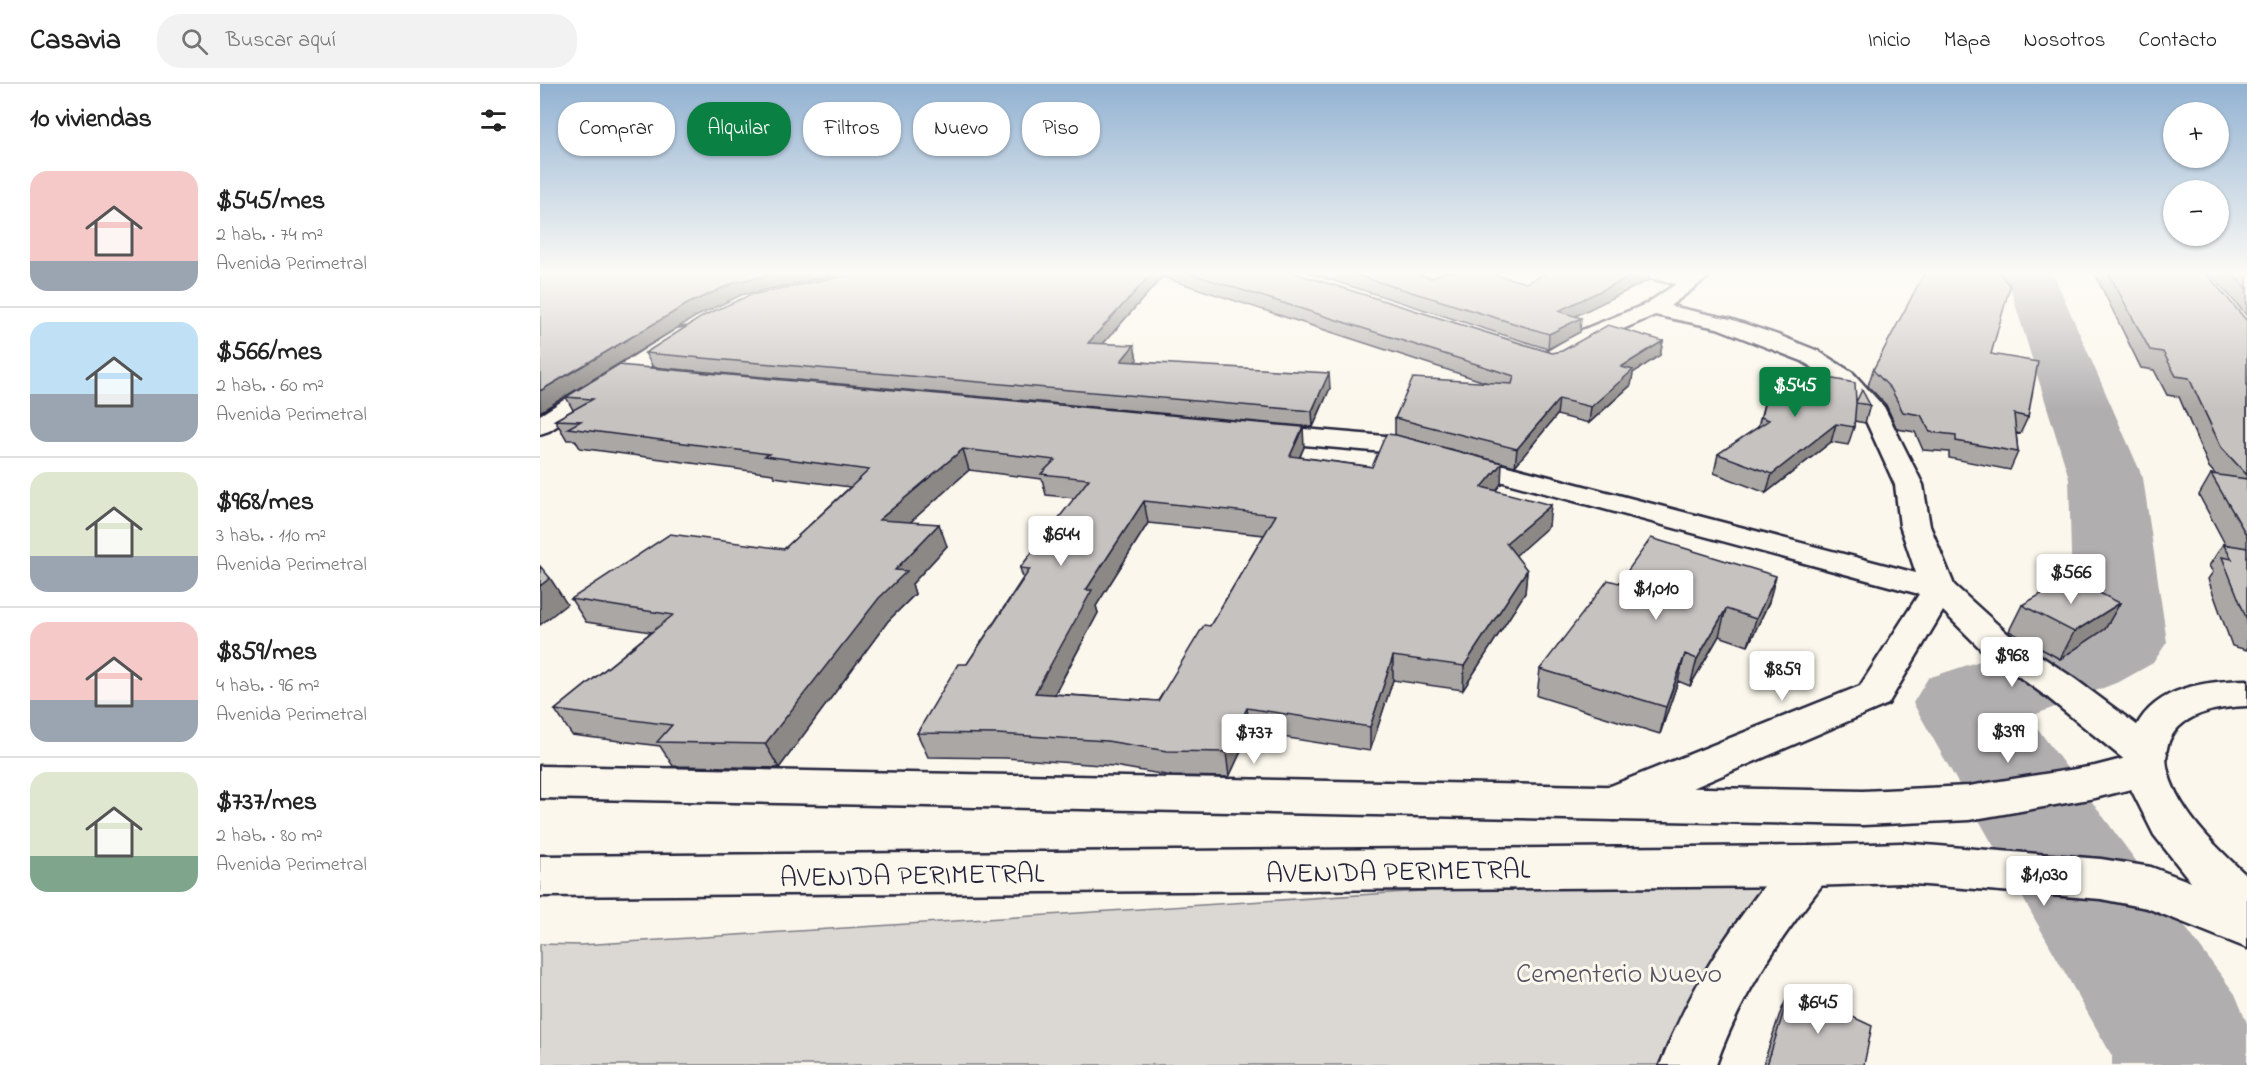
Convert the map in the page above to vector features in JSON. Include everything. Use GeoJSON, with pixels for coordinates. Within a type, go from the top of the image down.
{"type":"FeatureCollection","features":[{"type":"Feature","properties":{"kind":"street"},"geometry":{"type":"LineString","coordinates":[[1528,352],[1551,359],[1590,335],[1630,318]]}},
{"type":"Feature","properties":{"kind":"street"},"geometry":{"type":"LineString","coordinates":[[1696,318],[1723,324],[1810,356],[1845,378],[1872,407],[1909,485],[1915,526],[1939,589],[1995,642],[2061,688],[2147,762]]}},
{"type":"Feature","properties":{"kind":"street"},"geometry":{"type":"LineString","coordinates":[[540,426],[703,323]]}},
{"type":"Feature","properties":{"kind":"street"},"geometry":{"type":"LineString","coordinates":[[623,374],[659,377]]}},
{"type":"Feature","properties":{"kind":"street"},"geometry":{"type":"LineString","coordinates":[[1230,430],[1397,445],[1939,589]]}},
{"type":"Feature","properties":{"kind":"street"},"geometry":{"type":"LineString","coordinates":[[1614,803],[1874,695],[1939,589]]}},
{"type":"Feature","properties":{"kind":"street"},"geometry":{"type":"LineString","coordinates":[[2247,693],[2207,696],[2182,705],[2163,717],[2150,733],[2147,762],[2157,800],[2179,835],[2211,874],[2247,906]]}},
{"type":"Feature","properties":{"kind":"street"},"geometry":{"type":"LineString","coordinates":[[540,782],[1863,808],[1969,803],[2095,782],[2147,762]]}},
{"type":"Feature","properties":{"kind":"street","name":"AVENIDA PERIMETRAL"},"geometry":{"type":"LineString","coordinates":[[540,876],[1901,864],[2101,879],[2151,888],[2247,926]]}},
{"type":"Feature","properties":{"kind":"street"},"geometry":{"type":"LineString","coordinates":[[1688,1065],[1697,1039],[1725,983],[1764,920],[1809,866]]}},
{"type":"Feature","properties":{"kind":"green space","name":"Cementerio Nuevo"},"geometry":{"type":"Polygon","coordinates":[[[1809,866],[1688,1065],[540,1065],[540,944],[581,945],[1809,866]]]}},
{"type":"Feature","properties":{"kind":"building"},"geometry":{"type":"Polygon","coordinates":[[[540,318],[664,318],[540,391],[540,318]]]}},
{"type":"Feature","properties":{"kind":"building"},"geometry":{"type":"Polygon","coordinates":[[[701,318],[1111,318],[1088,343],[1134,345],[1121,361],[1329,373],[1312,411],[645,353],[701,318]]]}},
{"type":"Feature","properties":{"kind":"building"},"geometry":{"type":"Polygon","coordinates":[[[1330,318],[1439,318],[1552,353],[1562,351],[1608,325],[1663,341],[1621,367],[1633,370],[1591,407],[1559,399],[1517,449],[1395,418],[1413,378],[1512,384],[1514,376],[1330,318]]]}},
{"type":"Feature","properties":{"kind":"building"},"geometry":{"type":"Polygon","coordinates":[[[1496,318],[1581,318],[1549,334],[1496,318]]]}},
{"type":"Feature","properties":{"kind":"building"},"geometry":{"type":"Polygon","coordinates":[[[1901,318],[2001,318],[1991,354],[2038,362],[2028,417],[2014,414],[2018,452],[1956,441],[1956,435],[1930,432],[1921,415],[1903,412],[1891,389],[1873,370],[1901,318]]]}},
{"type":"Feature","properties":{"kind":"building"},"geometry":{"type":"Polygon","coordinates":[[[2133,318],[2244,318],[2247,321],[2247,475],[2221,447],[2189,378],[2176,376],[2163,352],[2150,350],[2133,318]]]}},
{"type":"Feature","properties":{"kind":"building"},"geometry":{"type":"Polygon","coordinates":[[[618,365],[1303,427],[1290,456],[1372,467],[1386,434],[1396,435],[1502,463],[1482,487],[1551,505],[1506,543],[1527,570],[1464,666],[1393,656],[1370,727],[1247,708],[1226,752],[1167,751],[1107,741],[997,734],[917,733],[958,664],[967,664],[1030,569],[1020,568],[1089,479],[1041,474],[1055,460],[963,449],[879,520],[939,524],[895,570],[907,571],[879,598],[765,744],[657,742],[672,725],[555,710],[673,615],[571,599],[670,534],[784,549],[869,470],[765,456],[769,454],[568,428],[581,421],[555,420],[593,399],[566,397],[618,365]],[[1144,501],[1086,590],[1092,590],[1035,693],[1158,701],[1204,625],[1210,626],[1276,515],[1144,501]]]}},
{"type":"Feature","properties":{"kind":"building"},"geometry":{"type":"Polygon","coordinates":[[[1773,368],[1855,383],[1856,402],[1862,390],[1870,405],[1856,403],[1854,427],[1836,424],[1772,474],[1718,454],[1769,420],[1761,417],[1773,368]]]}},
{"type":"Feature","properties":{"kind":"building"},"geometry":{"type":"Polygon","coordinates":[[[2211,474],[2247,479],[2247,536],[2211,474]]]}},
{"type":"Feature","properties":{"kind":"building"},"geometry":{"type":"Polygon","coordinates":[[[1651,538],[1776,576],[1756,619],[1726,609],[1697,659],[1685,654],[1666,707],[1540,669],[1608,580],[1619,583],[1651,538]]]}},
{"type":"Feature","properties":{"kind":"building"},"geometry":{"type":"Polygon","coordinates":[[[2223,544],[2247,548],[2247,620],[2222,557],[2232,559],[2223,544]]]}},
{"type":"Feature","properties":{"kind":"building"},"geometry":{"type":"Polygon","coordinates":[[[540,566],[550,578],[540,586],[540,566]]]}},
{"type":"Feature","properties":{"kind":"building"},"geometry":{"type":"Polygon","coordinates":[[[2069,578],[2120,603],[2074,632],[2022,605],[2069,578]]]}},
{"type":"Feature","properties":{"kind":"building"},"geometry":{"type":"Polygon","coordinates":[[[1791,988],[1872,1026],[1864,1065],[1767,1065],[1791,988]]]}},
{"type":"Feature","properties":{"kind":"waterway"},"geometry":{"type":"LineString","coordinates":[[2046,318],[2106,478],[2120,642],[2087,659],[1964,703],[2184,1044],[2185,1065]]}}]}
